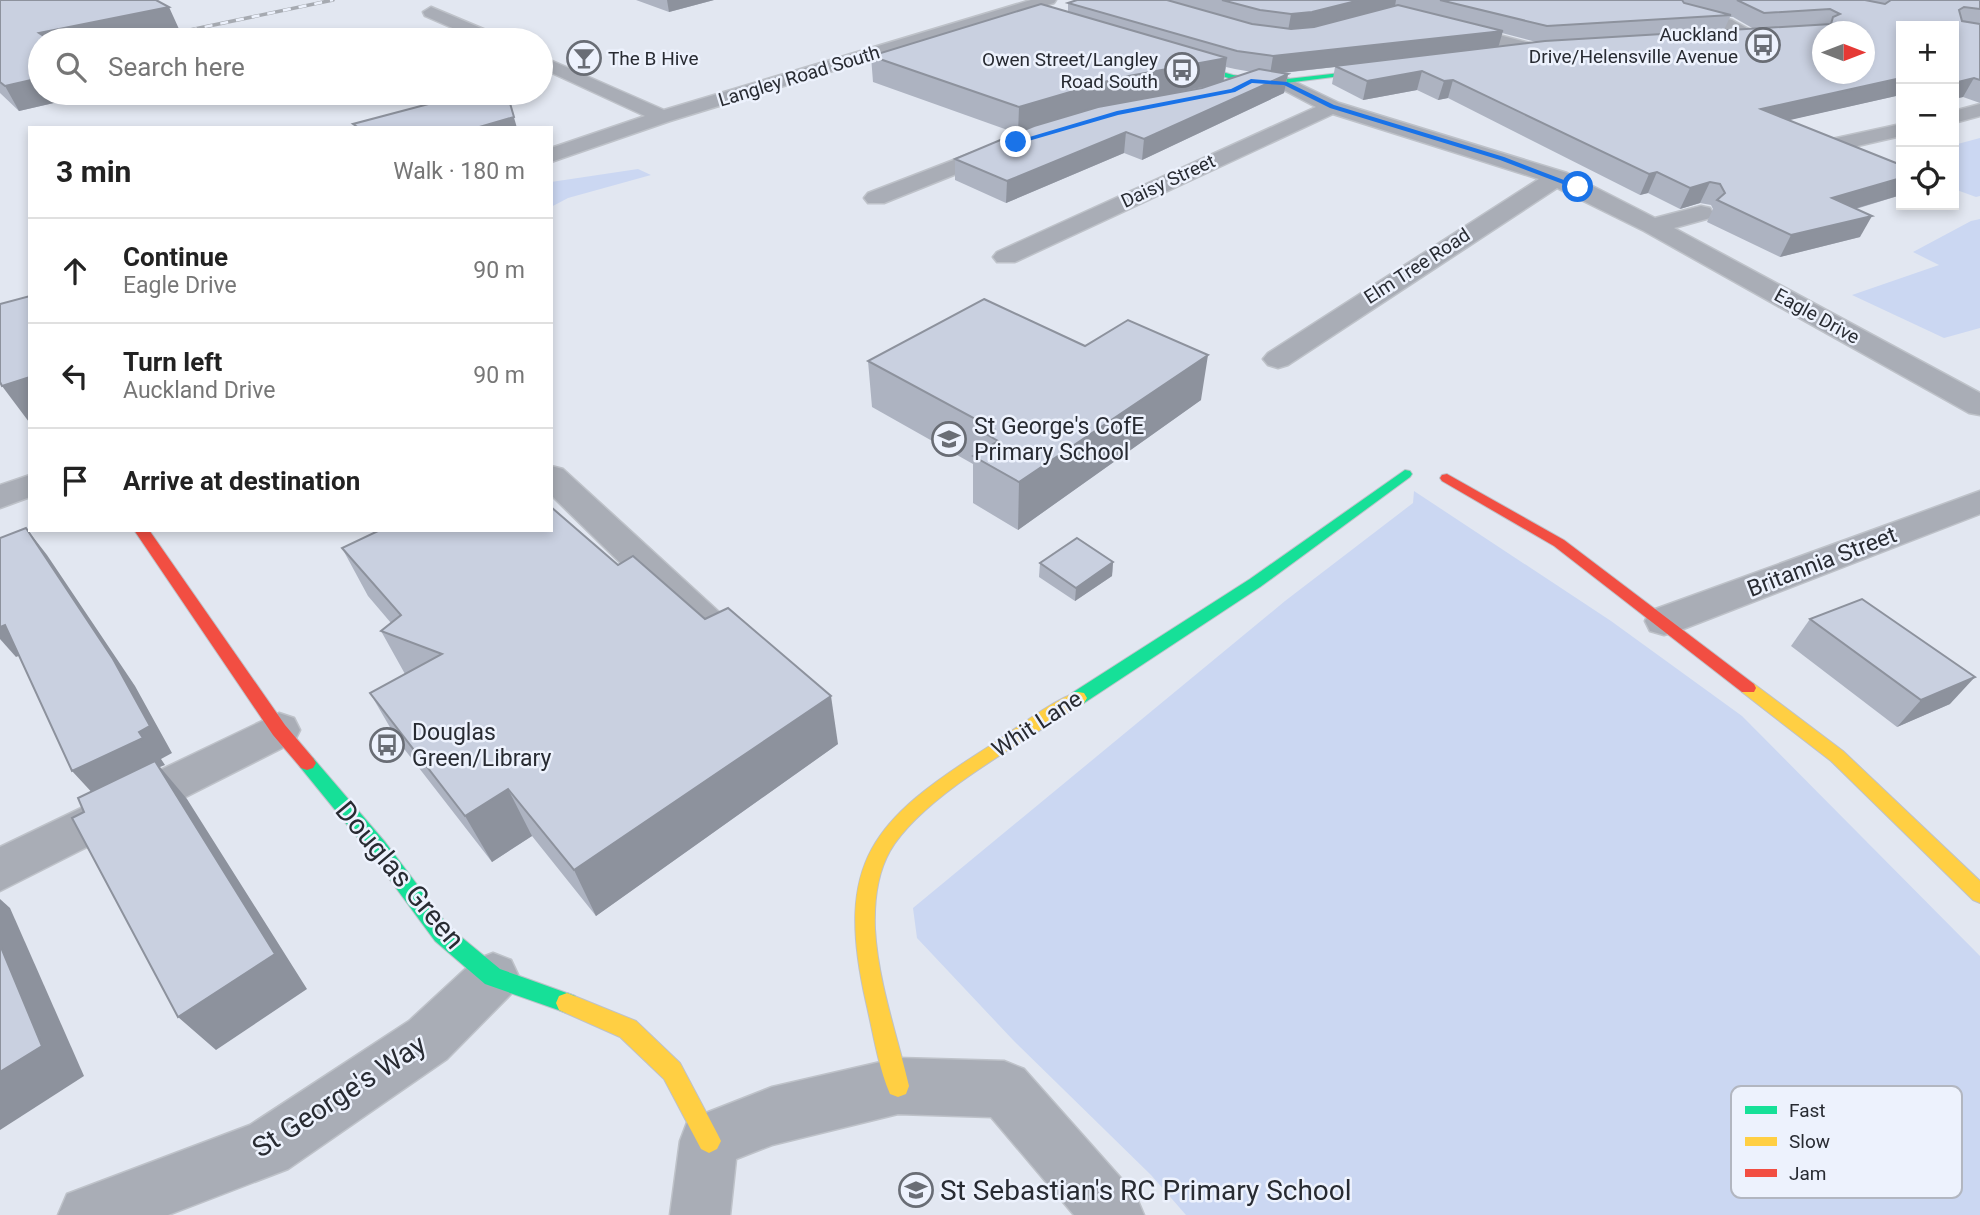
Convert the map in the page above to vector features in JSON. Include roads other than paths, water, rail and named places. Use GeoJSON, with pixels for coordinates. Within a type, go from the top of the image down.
{"type":"FeatureCollection","features":[{"type":"Feature","properties":{"kind":"street","name":"Langley Road South"},"geometry":{"type":"LineString","coordinates":[[553,154],[663,117],[1048,0]]}},
{"type":"Feature","properties":{"kind":"street"},"geometry":{"type":"LineString","coordinates":[[1709,0],[1678,17],[1726,24],[1762,37]]}},
{"type":"Feature","properties":{"kind":"street"},"geometry":{"type":"LineString","coordinates":[[1013,11],[1046,21]]}},
{"type":"Feature","properties":{"kind":"street"},"geometry":{"type":"LineString","coordinates":[[431,12],[467,28]]}},
{"type":"Feature","properties":{"kind":"street"},"geometry":{"type":"LineString","coordinates":[[1434,24],[1545,50]]}},
{"type":"Feature","properties":{"kind":"street"},"geometry":{"type":"LineString","coordinates":[[1716,40],[1762,37]]}},
{"type":"Feature","properties":{"kind":"street"},"geometry":{"type":"LineString","coordinates":[[1499,56],[1545,50]]}},
{"type":"Feature","properties":{"kind":"street"},"geometry":{"type":"LineString","coordinates":[[1157,54],[1251,81],[1285,83],[1405,68]]}},
{"type":"Feature","properties":{"kind":"street"},"geometry":{"type":"LineString","coordinates":[[553,67],[663,117]]}},
{"type":"Feature","properties":{"kind":"street"},"geometry":{"type":"LineString","coordinates":[[1220,93],[1251,81]]}},
{"type":"Feature","properties":{"kind":"street","name":"Eagle Drive"},"geometry":{"type":"LineString","coordinates":[[1285,83],[1332,107],[1559,178],[1653,226],[1980,406]]}},
{"type":"Feature","properties":{"kind":"street","name":"Daisy Street"},"geometry":{"type":"LineString","coordinates":[[1006,257],[1332,107]]}},
{"type":"Feature","properties":{"kind":"street"},"geometry":{"type":"LineString","coordinates":[[1959,116],[1980,110]]}},
{"type":"Feature","properties":{"kind":"street"},"geometry":{"type":"LineString","coordinates":[[1840,144],[1896,131]]}},
{"type":"Feature","properties":{"kind":"street"},"geometry":{"type":"LineString","coordinates":[[876,198],[1028,139]]}},
{"type":"Feature","properties":{"kind":"street","name":"Elm Tree Road"},"geometry":{"type":"LineString","coordinates":[[1278,359],[1523,197],[1559,178]]}},
{"type":"Feature","properties":{"kind":"street"},"geometry":{"type":"LineString","coordinates":[[1653,226],[1700,213]]}},
{"type":"Feature","properties":{"kind":"street","name":"Whit Lane"},"geometry":{"type":"LineString","coordinates":[[898,1086],[866,945],[865,912],[871,877],[887,839],[923,797],[1255,583],[1405,474]]}},
{"type":"Feature","properties":{"kind":"street"},"geometry":{"type":"LineString","coordinates":[[1447,478],[1559,543],[1837,756],[1980,894]]}},
{"type":"Feature","properties":{"kind":"street"},"geometry":{"type":"LineString","coordinates":[[553,479],[727,643]]}},
{"type":"Feature","properties":{"kind":"street"},"geometry":{"type":"LineString","coordinates":[[0,497],[28,486]]}},
{"type":"Feature","properties":{"kind":"street","name":"Britannia Street"},"geometry":{"type":"LineString","coordinates":[[1664,621],[1980,502]]}},
{"type":"Feature","properties":{"kind":"street","name":"Douglas Green"},"geometry":{"type":"LineString","coordinates":[[142,532],[279,730],[378,848],[442,934],[493,977],[558,999],[628,1029],[672,1071],[709,1141]]}},
{"type":"Feature","properties":{"kind":"street"},"geometry":{"type":"LineString","coordinates":[[0,870],[279,730]]}},
{"type":"Feature","properties":{"kind":"street","name":"St George's Way"},"geometry":{"type":"LineString","coordinates":[[88,1215],[267,1148],[428,1040],[493,977]]}},
{"type":"Feature","properties":{"kind":"street"},"geometry":{"type":"LineString","coordinates":[[700,1215],[709,1141],[772,1116],[898,1086],[1004,1089],[1114,1215]]}},
{"type":"Feature","properties":{"kind":"railway"},"geometry":{"type":"LineString","coordinates":[[199,28],[333,0]]}},
{"type":"Feature","properties":{"kind":"place","name":"Auckland Drive/Helensville Avenue"},"geometry":{"type":"Point","coordinates":[1763,45]}},
{"type":"Feature","properties":{"kind":"place","name":"The B Hive"},"geometry":{"type":"Point","coordinates":[584,58]}},
{"type":"Feature","properties":{"kind":"place","name":"Owen Street/Langley Road South"},"geometry":{"type":"Point","coordinates":[1182,70]}},
{"type":"Feature","properties":{"kind":"place","name":"St George's CofE Primary School"},"geometry":{"type":"Point","coordinates":[949,439]}},
{"type":"Feature","properties":{"kind":"place","name":"Douglas Green/Library"},"geometry":{"type":"Point","coordinates":[387,745]}},
{"type":"Feature","properties":{"kind":"place","name":"St Sebastian's RC Primary School"},"geometry":{"type":"Point","coordinates":[916,1190]}}]}
